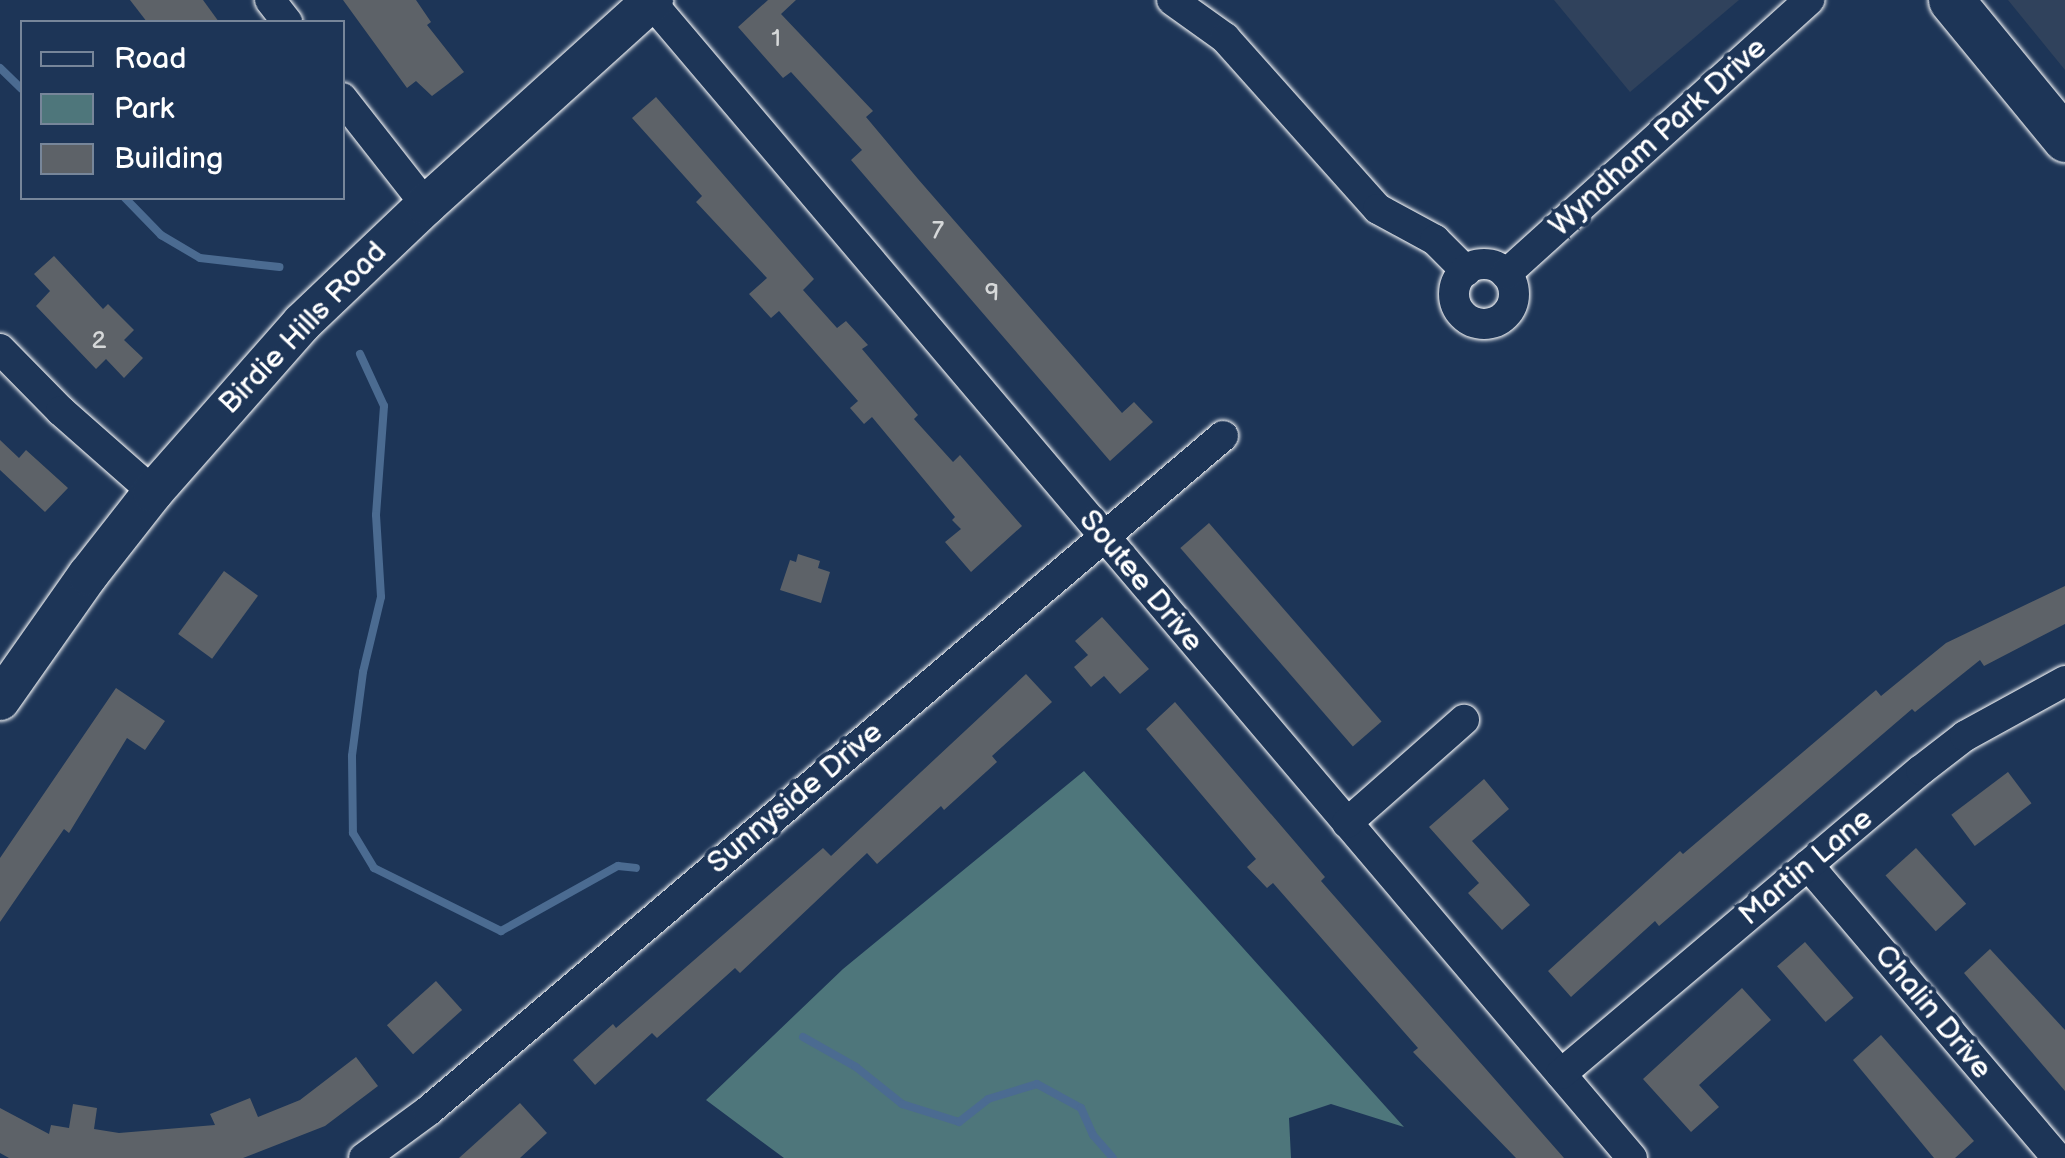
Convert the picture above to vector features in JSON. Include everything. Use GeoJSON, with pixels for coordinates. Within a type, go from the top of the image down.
{"type":"FeatureCollection","features":[{"type":"Feature","properties":{"kind":"main road"},"geometry":{"type":"LineString","coordinates":[[1951,0],[2065,139]]}},
{"type":"Feature","properties":{"kind":"main road","name":"Birdie Hills Road"},"geometry":{"type":"LineString","coordinates":[[0,700],[153,492],[302,324],[426,204],[652,1]]}},
{"type":"Feature","properties":{"kind":"street"},"geometry":{"type":"LineString","coordinates":[[270,0],[285,20]]}},
{"type":"Feature","properties":{"kind":"street"},"geometry":{"type":"LineString","coordinates":[[1172,0],[1225,38],[1378,208],[1436,240],[1466,270]]}},
{"type":"Feature","properties":{"kind":"street","name":"Wyndham Park Drive"},"geometry":{"type":"LineString","coordinates":[[1506,274],[1809,0]]}},
{"type":"Feature","properties":{"kind":"street","name":"Soutee Drive"},"geometry":{"type":"LineString","coordinates":[[652,1],[1632,1158]]}},
{"type":"Feature","properties":{"kind":"street"},"geometry":{"type":"LineString","coordinates":[[345,102],[426,204]]}},
{"type":"Feature","properties":{"kind":"street"},"geometry":{"type":"LineString","coordinates":[[1488,264],[1506,274],[1514,292],[1510,310],[1495,322],[1476,324],[1460,314],[1454,295],[1466,270],[1488,264]]}},
{"type":"Feature","properties":{"kind":"street"},"geometry":{"type":"LineString","coordinates":[[0,348],[100,448],[153,492]]}},
{"type":"Feature","properties":{"kind":"street","name":"Sunnyside Drive"},"geometry":{"type":"LineString","coordinates":[[381,1154],[1224,436]]}},
{"type":"Feature","properties":{"kind":"street","name":"Martin Lane"},"geometry":{"type":"LineString","coordinates":[[1561,1074],[1965,736],[2065,682]]}},
{"type":"Feature","properties":{"kind":"street"},"geometry":{"type":"LineString","coordinates":[[1347,822],[1464,720]]}},
{"type":"Feature","properties":{"kind":"street","name":"Chalin Drive"},"geometry":{"type":"LineString","coordinates":[[1808,865],[2057,1158]]}},
{"type":"Feature","properties":{"kind":"shaded area"},"geometry":{"type":"Polygon","coordinates":[[[1554,0],[1739,0],[1630,92],[1554,0]]]}},
{"type":"Feature","properties":{"kind":"shaded area"},"geometry":{"type":"Polygon","coordinates":[[[2008,0],[2065,0],[2065,70],[2008,0]]]}},
{"type":"Feature","properties":{"kind":"green space"},"geometry":{"type":"Polygon","coordinates":[[[1084,771],[1404,1127],[1331,1104],[1289,1118],[1291,1158],[784,1158],[706,1100],[843,969],[1084,771]]]}},
{"type":"Feature","properties":{"kind":"building"},"geometry":{"type":"Polygon","coordinates":[[[130,0],[203,0],[218,20],[145,20],[130,0]]]}},
{"type":"Feature","properties":{"kind":"building"},"geometry":{"type":"Polygon","coordinates":[[[343,0],[416,0],[431,22],[427,25],[464,72],[432,96],[416,81],[407,88],[343,0]]]}},
{"type":"Feature","properties":{"kind":"building"},"geometry":{"type":"Polygon","coordinates":[[[768,0],[796,0],[781,14],[873,111],[866,117],[918,179],[1122,413],[1134,402],[1153,422],[1110,461],[851,160],[862,150],[791,72],[783,78],[738,27],[768,0]]]}},
{"type":"Feature","properties":{"kind":"building"},"geometry":{"type":"Polygon","coordinates":[[[656,97],[814,279],[803,290],[837,328],[846,321],[868,345],[862,349],[918,415],[914,419],[953,462],[960,455],[1022,526],[971,572],[945,542],[961,529],[952,520],[955,517],[872,417],[864,424],[850,408],[858,401],[779,311],[771,318],[749,294],[767,278],[696,202],[702,196],[632,118],[656,97]]]}},
{"type":"Feature","properties":{"kind":"building"},"geometry":{"type":"Polygon","coordinates":[[[54,256],[103,309],[108,304],[134,330],[124,340],[143,358],[124,378],[106,359],[96,369],[36,306],[50,291],[34,274],[54,256]]]}},
{"type":"Feature","properties":{"kind":"building"},"geometry":{"type":"Polygon","coordinates":[[[0,440],[19,458],[26,450],[68,488],[45,512],[0,470],[0,440]]]}},
{"type":"Feature","properties":{"kind":"building"},"geometry":{"type":"Polygon","coordinates":[[[1209,523],[1382,721],[1353,746],[1180,548],[1209,523]]]}},
{"type":"Feature","properties":{"kind":"building"},"geometry":{"type":"Polygon","coordinates":[[[798,554],[820,561],[818,568],[830,572],[821,603],[780,590],[790,560],[796,562],[798,554]]]}},
{"type":"Feature","properties":{"kind":"building"},"geometry":{"type":"Polygon","coordinates":[[[224,571],[258,596],[212,659],[178,634],[224,571]]]}},
{"type":"Feature","properties":{"kind":"building"},"geometry":{"type":"Polygon","coordinates":[[[2065,586],[2065,624],[1984,666],[1980,660],[1915,712],[1912,709],[1659,926],[1655,921],[1571,997],[1548,971],[1680,851],[1683,854],[1876,690],[1881,696],[1946,643],[2065,586]]]}},
{"type":"Feature","properties":{"kind":"building"},"geometry":{"type":"Polygon","coordinates":[[[1102,617],[1149,669],[1120,694],[1104,676],[1091,687],[1074,667],[1088,655],[1075,641],[1102,617]]]}},
{"type":"Feature","properties":{"kind":"building"},"geometry":{"type":"Polygon","coordinates":[[[1026,674],[1052,702],[992,756],[997,762],[877,864],[867,853],[740,973],[735,968],[657,1038],[652,1033],[595,1085],[573,1060],[613,1024],[616,1028],[823,848],[831,856],[1026,674]]]}},
{"type":"Feature","properties":{"kind":"building"},"geometry":{"type":"Polygon","coordinates":[[[116,688],[165,721],[145,750],[127,738],[69,833],[64,829],[0,922],[0,858],[116,688]]]}},
{"type":"Feature","properties":{"kind":"building"},"geometry":{"type":"Polygon","coordinates":[[[1175,702],[1325,877],[1321,881],[1564,1158],[1516,1158],[1413,1052],[1418,1048],[1273,883],[1267,888],[1247,867],[1256,859],[1146,729],[1175,702]]]}},
{"type":"Feature","properties":{"kind":"building"},"geometry":{"type":"Polygon","coordinates":[[[2008,772],[2031,803],[1975,846],[1951,815],[2008,772]]]}},
{"type":"Feature","properties":{"kind":"building"},"geometry":{"type":"Polygon","coordinates":[[[1484,779],[1509,809],[1472,841],[1530,905],[1502,930],[1468,893],[1479,883],[1429,827],[1484,779]]]}},
{"type":"Feature","properties":{"kind":"building"},"geometry":{"type":"Polygon","coordinates":[[[1916,848],[1966,904],[1936,931],[1886,875],[1916,848]]]}},
{"type":"Feature","properties":{"kind":"building"},"geometry":{"type":"Polygon","coordinates":[[[1805,942],[1854,998],[1826,1022],[1777,966],[1805,942]]]}},
{"type":"Feature","properties":{"kind":"building"},"geometry":{"type":"Polygon","coordinates":[[[1990,949],[2065,1030],[2065,1091],[1964,973],[1990,949]]]}},
{"type":"Feature","properties":{"kind":"building"},"geometry":{"type":"Polygon","coordinates":[[[436,981],[462,1010],[413,1054],[387,1025],[436,981]]]}},
{"type":"Feature","properties":{"kind":"building"},"geometry":{"type":"Polygon","coordinates":[[[1742,988],[1771,1020],[1699,1085],[1719,1107],[1691,1132],[1643,1079],[1742,988]]]}},
{"type":"Feature","properties":{"kind":"building"},"geometry":{"type":"Polygon","coordinates":[[[1881,1035],[1974,1141],[1955,1158],[1934,1158],[1853,1060],[1881,1035]]]}},
{"type":"Feature","properties":{"kind":"building"},"geometry":{"type":"Polygon","coordinates":[[[356,1057],[378,1086],[325,1126],[243,1158],[9,1158],[0,1153],[0,1108],[49,1134],[51,1125],[69,1128],[73,1104],[97,1108],[94,1129],[119,1133],[215,1125],[210,1114],[250,1098],[258,1117],[300,1100],[356,1057]]]}},
{"type":"Feature","properties":{"kind":"building"},"geometry":{"type":"Polygon","coordinates":[[[520,1103],[547,1133],[520,1158],[459,1158],[520,1103]]]}},
{"type":"Feature","properties":{"kind":"waterway"},"geometry":{"type":"LineString","coordinates":[[0,68],[20,87]]}},
{"type":"Feature","properties":{"kind":"waterway"},"geometry":{"type":"LineString","coordinates":[[127,200],[161,235],[200,258],[279,267]]}},
{"type":"Feature","properties":{"kind":"waterway"},"geometry":{"type":"LineString","coordinates":[[360,354],[384,406],[376,515],[381,597],[363,672],[352,756],[353,833],[374,868],[501,931],[618,866],[636,868]]}},
{"type":"Feature","properties":{"kind":"waterway"},"geometry":{"type":"LineString","coordinates":[[803,1037],[856,1067],[902,1104],[959,1122],[988,1099],[1037,1084],[1081,1108],[1093,1135],[1113,1158]]}}]}
